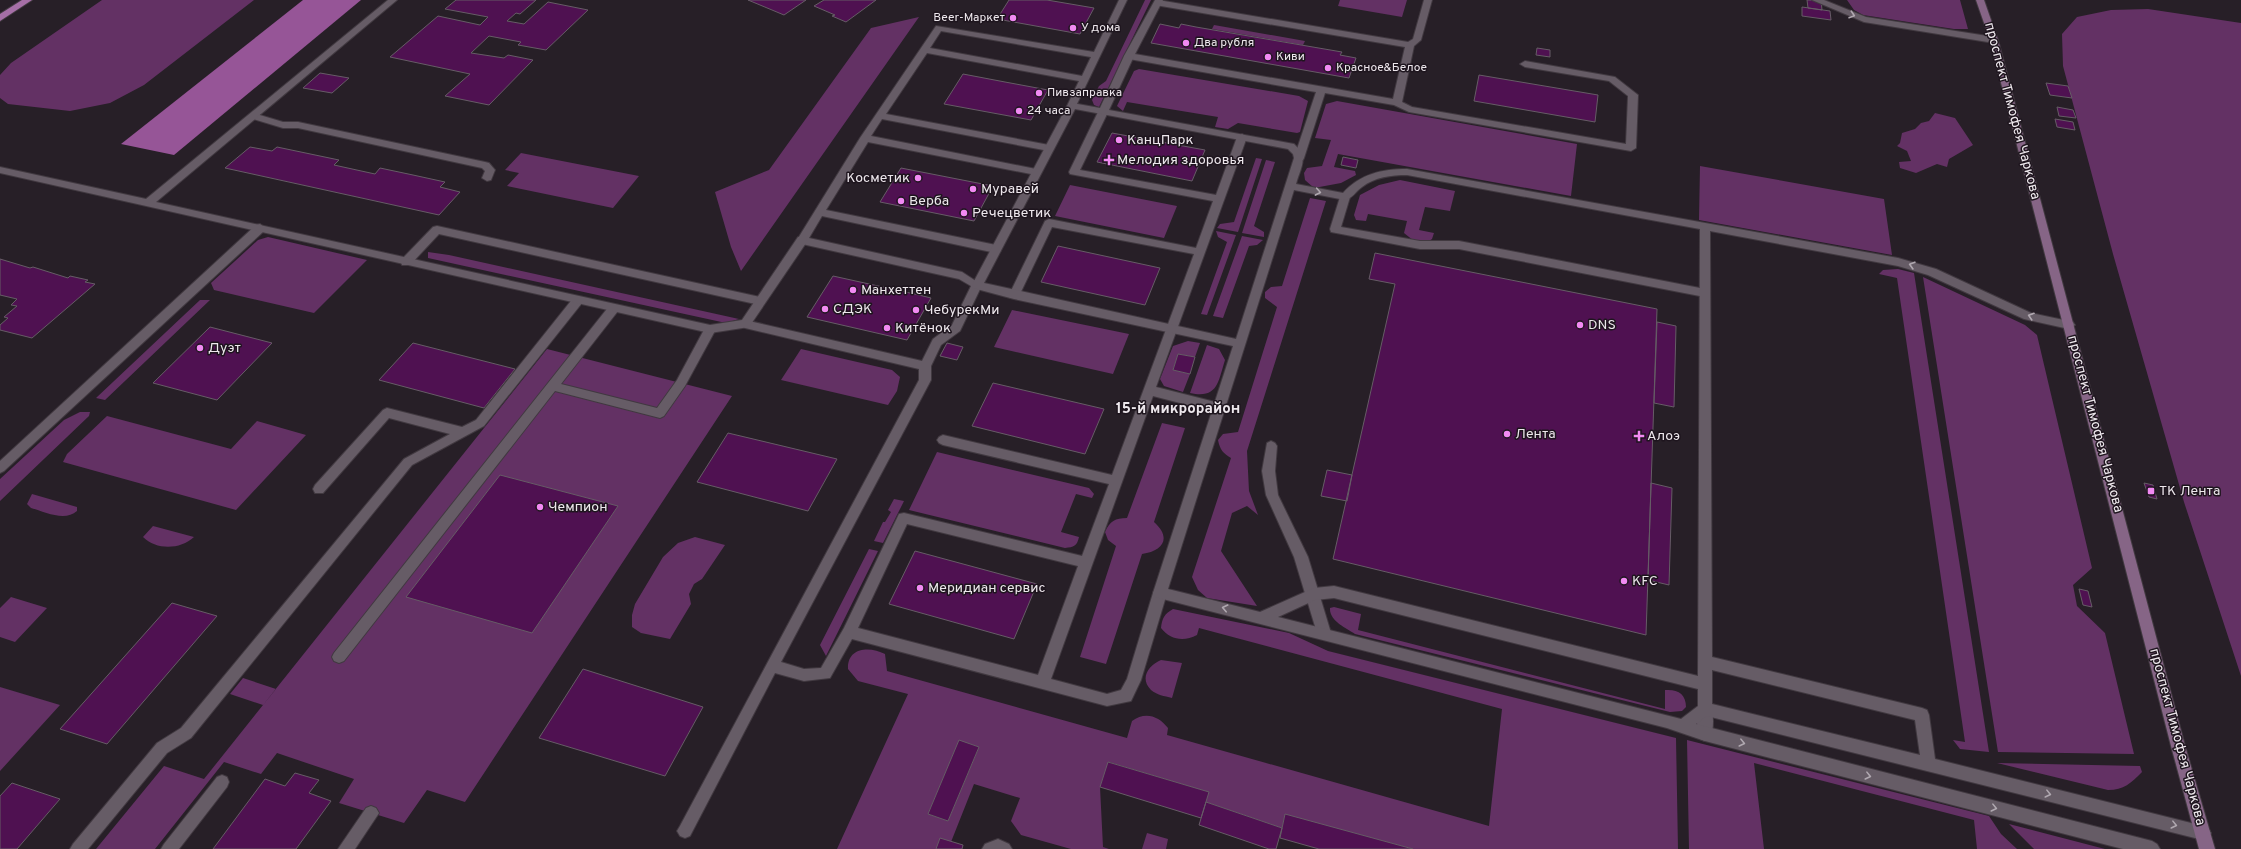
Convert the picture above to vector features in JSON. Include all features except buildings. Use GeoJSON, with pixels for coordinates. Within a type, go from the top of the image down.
{"type":"FeatureCollection","features":[{"type":"Feature","properties":{"kind":"main road"},"geometry":{"type":"LineString","coordinates":[[0,18],[28,0]]}},
{"type":"Feature","properties":{"kind":"main road","name":"проспект Тимофея Чаркова"},"geometry":{"type":"LineString","coordinates":[[1980,0],[1994,40],[2207,849]]}},
{"type":"Feature","properties":{"kind":"street"},"geometry":{"type":"LineString","coordinates":[[149,202],[393,0]]}},
{"type":"Feature","properties":{"kind":"street"},"geometry":{"type":"LineString","coordinates":[[685,831],[925,380],[925,366],[937,342],[956,328],[1036,172],[1072,106],[1123,0]]}},
{"type":"Feature","properties":{"kind":"street"},"geometry":{"type":"LineString","coordinates":[[1397,103],[1410,45],[1417,40],[1428,0]]}},
{"type":"Feature","properties":{"kind":"street"},"geometry":{"type":"LineString","coordinates":[[1816,0],[1864,19],[1994,40]]}},
{"type":"Feature","properties":{"kind":"street"},"geometry":{"type":"LineString","coordinates":[[1219,199],[1074,172],[1129,56],[1159,1],[1410,45]]}},
{"type":"Feature","properties":{"kind":"street"},"geometry":{"type":"LineString","coordinates":[[745,324],[802,240],[880,116],[939,28],[1096,55]]}},
{"type":"Feature","properties":{"kind":"street"},"geometry":{"type":"LineString","coordinates":[[925,50],[1084,79]]}},
{"type":"Feature","properties":{"kind":"street"},"geometry":{"type":"LineString","coordinates":[[1129,56],[1397,103],[1410,110],[1631,148],[1633,95],[1612,79],[1525,64]]}},
{"type":"Feature","properties":{"kind":"street"},"geometry":{"type":"LineString","coordinates":[[849,632],[1107,700],[1126,696],[1134,680],[1160,593],[1241,344],[1321,90]]}},
{"type":"Feature","properties":{"kind":"street"},"geometry":{"type":"LineString","coordinates":[[1072,106],[1291,146],[1298,153],[1299,158]]}},
{"type":"Feature","properties":{"kind":"street"},"geometry":{"type":"LineString","coordinates":[[253,116],[283,125],[298,125],[485,165],[490,170],[487,178]]}},
{"type":"Feature","properties":{"kind":"street"},"geometry":{"type":"LineString","coordinates":[[880,116],[1049,148]]}},
{"type":"Feature","properties":{"kind":"street"},"geometry":{"type":"LineString","coordinates":[[1042,683],[1242,137]]}},
{"type":"Feature","properties":{"kind":"street"},"geometry":{"type":"LineString","coordinates":[[866,138],[1036,172]]}},
{"type":"Feature","properties":{"kind":"street"},"geometry":{"type":"LineString","coordinates":[[0,170],[149,202],[406,262],[710,329],[745,324],[925,366]]}},
{"type":"Feature","properties":{"kind":"street"},"geometry":{"type":"LineString","coordinates":[[1705,293],[1459,245],[1420,245],[1335,229],[1345,197],[1358,184],[1378,174],[1393,171],[1408,172],[1916,266],[2022,313],[2043,320],[2070,325]]}},
{"type":"Feature","properties":{"kind":"street"},"geometry":{"type":"LineString","coordinates":[[1291,186],[1345,197]]}},
{"type":"Feature","properties":{"kind":"street"},"geometry":{"type":"LineString","coordinates":[[819,212],[996,249]]}},
{"type":"Feature","properties":{"kind":"street"},"geometry":{"type":"LineString","coordinates":[[1014,295],[1049,223],[1200,252]]}},
{"type":"Feature","properties":{"kind":"street"},"geometry":{"type":"LineString","coordinates":[[1705,227],[1705,734]]}},
{"type":"Feature","properties":{"kind":"street"},"geometry":{"type":"LineString","coordinates":[[0,468],[260,228]]}},
{"type":"Feature","properties":{"kind":"street"},"geometry":{"type":"LineString","coordinates":[[406,262],[437,230],[760,301]]}},
{"type":"Feature","properties":{"kind":"street"},"geometry":{"type":"LineString","coordinates":[[802,240],[962,276],[977,285],[1014,295],[1241,344]]}},
{"type":"Feature","properties":{"kind":"street"},"geometry":{"type":"LineString","coordinates":[[78,849],[162,748],[186,732],[408,462],[480,423],[578,300]]}},
{"type":"Feature","properties":{"kind":"street"},"geometry":{"type":"LineString","coordinates":[[339,657],[551,386],[614,308]]}},
{"type":"Feature","properties":{"kind":"street"},"geometry":{"type":"LineString","coordinates":[[551,386],[660,413],[681,383],[710,329]]}},
{"type":"Feature","properties":{"kind":"street"},"geometry":{"type":"LineString","coordinates":[[1149,390],[1220,408]]}},
{"type":"Feature","properties":{"kind":"street"},"geometry":{"type":"LineString","coordinates":[[319,488],[387,413],[462,432]]}},
{"type":"Feature","properties":{"kind":"street"},"geometry":{"type":"LineString","coordinates":[[942,440],[1116,481]]}},
{"type":"Feature","properties":{"kind":"street"},"geometry":{"type":"LineString","coordinates":[[1271,446],[1267,463],[1268,479],[1277,510],[1296,544],[1314,594],[1324,633]]}},
{"type":"Feature","properties":{"kind":"street"},"geometry":{"type":"LineString","coordinates":[[772,666],[804,675],[824,674],[849,632],[904,518],[1086,562]]}},
{"type":"Feature","properties":{"kind":"street"},"geometry":{"type":"LineString","coordinates":[[1263,617],[1314,594],[1334,592],[1705,684]]}},
{"type":"Feature","properties":{"kind":"street"},"geometry":{"type":"LineString","coordinates":[[1160,593],[1263,617],[1684,725],[1705,734],[2152,849]]}},
{"type":"Feature","properties":{"kind":"street"},"geometry":{"type":"LineString","coordinates":[[1706,662],[1922,715],[1928,765]]}},
{"type":"Feature","properties":{"kind":"street"},"geometry":{"type":"LineString","coordinates":[[1705,709],[2203,833]]}},
{"type":"Feature","properties":{"kind":"street"},"geometry":{"type":"LineString","coordinates":[[1684,725],[1705,709]]}},
{"type":"Feature","properties":{"kind":"street"},"geometry":{"type":"LineString","coordinates":[[169,849],[222,782]]}},
{"type":"Feature","properties":{"kind":"street"},"geometry":{"type":"LineString","coordinates":[[346,849],[371,813]]}},
{"type":"Feature","properties":{"kind":"street"},"geometry":{"type":"LineString","coordinates":[[990,849],[998,847],[1004,849]]}},
{"type":"Feature","properties":{"kind":"shaded area"},"geometry":{"type":"Polygon","coordinates":[[[102,0],[254,0],[144,85],[110,103],[70,111],[8,104],[0,98],[0,75],[11,63],[102,0]]]}},
{"type":"Feature","properties":{"kind":"shaded area"},"geometry":{"type":"Polygon","coordinates":[[[303,0],[361,0],[174,155],[121,144],[303,0]]]}},
{"type":"Feature","properties":{"kind":"shaded area"},"geometry":{"type":"Polygon","coordinates":[[[1145,0],[1151,0],[1099,107],[1094,105],[1092,100],[1099,86],[1106,81],[1145,0]]]}},
{"type":"Feature","properties":{"kind":"shaded area"},"geometry":{"type":"Polygon","coordinates":[[[1340,0],[1407,0],[1402,17],[1338,6],[1340,0]]]}},
{"type":"Feature","properties":{"kind":"shaded area"},"geometry":{"type":"Polygon","coordinates":[[[1847,0],[1960,0],[1968,29],[1954,29],[1863,15],[1854,10],[1847,0]]]}},
{"type":"Feature","properties":{"kind":"shaded area"},"geometry":{"type":"Polygon","coordinates":[[[2148,9],[2241,23],[2241,676],[2184,502],[2113,254],[2063,66],[2062,34],[2077,17],[2111,10],[2148,9]]]}},
{"type":"Feature","properties":{"kind":"shaded area"},"geometry":{"type":"Polygon","coordinates":[[[919,17],[741,271],[731,247],[715,192],[769,170],[871,28],[919,17]]]}},
{"type":"Feature","properties":{"kind":"shaded area"},"geometry":{"type":"Polygon","coordinates":[[[1214,25],[1305,41],[1303,45],[1212,29],[1214,25]]]}},
{"type":"Feature","properties":{"kind":"shaded area"},"geometry":{"type":"Polygon","coordinates":[[[1139,69],[1299,96],[1308,101],[1300,132],[1297,133],[1238,123],[1228,129],[1215,127],[1218,117],[1127,102],[1123,111],[1117,106],[1134,71],[1139,69]]]}},
{"type":"Feature","properties":{"kind":"shaded area"},"geometry":{"type":"Polygon","coordinates":[[[1337,101],[1577,144],[1571,196],[1338,154],[1334,167],[1355,171],[1356,175],[1341,183],[1314,188],[1305,180],[1304,173],[1307,168],[1322,166],[1331,140],[1315,138],[1326,104],[1337,101]]]}},
{"type":"Feature","properties":{"kind":"shaded area"},"geometry":{"type":"Polygon","coordinates":[[[1935,113],[1955,118],[1973,145],[1949,159],[1947,167],[1937,164],[1916,173],[1900,168],[1899,162],[1911,161],[1907,151],[1897,146],[1900,143],[1902,133],[1915,129],[1921,123],[1929,121],[1935,113]]]}},
{"type":"Feature","properties":{"kind":"shaded area"},"geometry":{"type":"Polygon","coordinates":[[[521,153],[639,176],[613,208],[507,186],[519,173],[505,170],[521,153]]]}},
{"type":"Feature","properties":{"kind":"shaded area"},"geometry":{"type":"Polygon","coordinates":[[[1256,158],[1262,159],[1238,232],[1217,228],[1220,224],[1234,222],[1256,158]]]}},
{"type":"Feature","properties":{"kind":"shaded area"},"geometry":{"type":"Polygon","coordinates":[[[1266,160],[1275,162],[1254,226],[1264,232],[1264,237],[1242,233],[1266,160]]]}},
{"type":"Feature","properties":{"kind":"shaded area"},"geometry":{"type":"Polygon","coordinates":[[[1700,166],[1884,199],[1892,255],[1699,220],[1700,166]]]}},
{"type":"Feature","properties":{"kind":"shaded area"},"geometry":{"type":"Polygon","coordinates":[[[1400,180],[1455,191],[1450,211],[1425,207],[1419,230],[1434,233],[1432,239],[1426,243],[1414,241],[1404,233],[1407,221],[1368,214],[1366,221],[1356,220],[1354,215],[1360,195],[1379,185],[1400,180]]]}},
{"type":"Feature","properties":{"kind":"shaded area"},"geometry":{"type":"Polygon","coordinates":[[[1070,185],[1177,206],[1164,238],[1055,216],[1070,185]]]}},
{"type":"Feature","properties":{"kind":"shaded area"},"geometry":{"type":"Polygon","coordinates":[[[1310,198],[1326,201],[1247,451],[1249,491],[1258,515],[1247,506],[1232,513],[1221,551],[1257,606],[1207,598],[1198,590],[1192,577],[1231,458],[1222,451],[1218,440],[1223,434],[1238,432],[1277,307],[1265,298],[1265,292],[1271,287],[1282,286],[1310,198]]]}},
{"type":"Feature","properties":{"kind":"shaded area"},"geometry":{"type":"Polygon","coordinates":[[[1216,231],[1236,235],[1207,315],[1201,314],[1227,242],[1218,237],[1216,231]]]}},
{"type":"Feature","properties":{"kind":"shaded area"},"geometry":{"type":"Polygon","coordinates":[[[1242,236],[1263,240],[1257,245],[1249,246],[1223,318],[1213,316],[1242,236]]]}},
{"type":"Feature","properties":{"kind":"shaded area"},"geometry":{"type":"Polygon","coordinates":[[[268,237],[367,260],[314,313],[214,290],[211,283],[258,240],[268,237]]]}},
{"type":"Feature","properties":{"kind":"shaded area"},"geometry":{"type":"Polygon","coordinates":[[[428,252],[449,255],[739,319],[726,323],[428,258],[428,252]]]}},
{"type":"Feature","properties":{"kind":"shaded area"},"geometry":{"type":"Polygon","coordinates":[[[1898,269],[1914,273],[1989,752],[1960,749],[1953,740],[1965,742],[1897,278],[1879,274],[1883,270],[1898,269]]]}},
{"type":"Feature","properties":{"kind":"shaded area"},"geometry":{"type":"Polygon","coordinates":[[[1923,277],[2025,325],[2037,335],[2092,568],[2073,585],[2077,606],[2105,633],[2134,754],[1998,752],[1923,277]]]}},
{"type":"Feature","properties":{"kind":"shaded area"},"geometry":{"type":"Polygon","coordinates":[[[200,300],[210,300],[105,400],[96,398],[200,300]]]}},
{"type":"Feature","properties":{"kind":"shaded area"},"geometry":{"type":"Polygon","coordinates":[[[1012,310],[1129,334],[1113,374],[994,347],[1012,310]]]}},
{"type":"Feature","properties":{"kind":"shaded area"},"geometry":{"type":"Polygon","coordinates":[[[1188,341],[1200,343],[1195,357],[1178,354],[1173,370],[1190,374],[1183,392],[1164,386],[1160,379],[1173,346],[1188,341]]]}},
{"type":"Feature","properties":{"kind":"shaded area"},"geometry":{"type":"Polygon","coordinates":[[[1207,345],[1219,349],[1225,360],[1221,375],[1212,391],[1199,394],[1190,393],[1207,345]]]}},
{"type":"Feature","properties":{"kind":"shaded area","name":"Чемпион"},"geometry":{"type":"Polygon","coordinates":[[[547,349],[732,396],[465,802],[427,790],[404,823],[339,803],[354,779],[277,753],[261,774],[224,762],[155,849],[96,849],[164,766],[204,779],[547,349]]]}},
{"type":"Feature","properties":{"kind":"shaded area"},"geometry":{"type":"Polygon","coordinates":[[[801,349],[892,370],[900,377],[897,391],[888,405],[781,380],[801,349]]]}},
{"type":"Feature","properties":{"kind":"shaded area"},"geometry":{"type":"Polygon","coordinates":[[[80,412],[90,412],[89,416],[0,501],[0,479],[64,420],[80,412]]]}},
{"type":"Feature","properties":{"kind":"shaded area"},"geometry":{"type":"Polygon","coordinates":[[[107,416],[231,449],[257,421],[306,435],[236,510],[63,462],[67,454],[107,416]]]}},
{"type":"Feature","properties":{"kind":"shaded area"},"geometry":{"type":"Polygon","coordinates":[[[1162,423],[1185,428],[1154,522],[1163,533],[1163,543],[1155,550],[1142,554],[1106,664],[1080,657],[1116,546],[1108,540],[1105,532],[1113,521],[1127,518],[1162,423]]]}},
{"type":"Feature","properties":{"kind":"shaded area"},"geometry":{"type":"Polygon","coordinates":[[[937,452],[1089,488],[1094,494],[1092,498],[1076,494],[1061,532],[1079,537],[1076,544],[1065,548],[909,510],[937,452]]]}},
{"type":"Feature","properties":{"kind":"shaded area"},"geometry":{"type":"Polygon","coordinates":[[[32,494],[77,507],[77,511],[67,516],[61,516],[31,508],[27,504],[32,494]]]}},
{"type":"Feature","properties":{"kind":"shaded area"},"geometry":{"type":"Polygon","coordinates":[[[894,499],[904,501],[883,543],[874,541],[883,522],[885,522],[891,512],[888,510],[894,499]]]}},
{"type":"Feature","properties":{"kind":"shaded area"},"geometry":{"type":"Polygon","coordinates":[[[153,526],[194,537],[175,546],[161,546],[148,541],[143,537],[153,526]]]}},
{"type":"Feature","properties":{"kind":"shaded area"},"geometry":{"type":"Polygon","coordinates":[[[695,537],[725,545],[702,579],[694,584],[689,594],[691,604],[670,639],[641,633],[632,627],[632,615],[635,604],[663,557],[678,543],[695,537]]]}},
{"type":"Feature","properties":{"kind":"shaded area"},"geometry":{"type":"Polygon","coordinates":[[[869,549],[878,551],[826,656],[820,645],[869,549]]]}},
{"type":"Feature","properties":{"kind":"shaded area"},"geometry":{"type":"Polygon","coordinates":[[[11,597],[47,608],[15,642],[0,637],[0,608],[11,597]]]}},
{"type":"Feature","properties":{"kind":"shaded area"},"geometry":{"type":"Polygon","coordinates":[[[1334,607],[1361,614],[1358,630],[1665,709],[1665,690],[1674,690],[1683,696],[1686,702],[1686,707],[1682,711],[1670,712],[1355,634],[1339,624],[1332,617],[1330,608],[1334,607]]]}},
{"type":"Feature","properties":{"kind":"shaded area"},"geometry":{"type":"Polygon","coordinates":[[[1173,609],[1289,633],[1328,651],[1676,738],[1678,849],[1413,849],[1285,815],[1282,828],[1206,802],[1208,792],[1109,762],[1100,787],[1103,847],[1109,849],[1071,849],[1021,835],[1011,821],[1020,798],[974,784],[951,842],[936,849],[837,849],[908,694],[858,681],[848,669],[849,662],[851,656],[855,652],[866,649],[879,651],[885,654],[887,671],[1127,738],[1132,721],[1142,716],[1152,716],[1160,720],[1168,728],[1167,735],[1489,826],[1502,709],[1199,628],[1197,635],[1187,639],[1178,639],[1169,635],[1161,628],[1164,617],[1173,609]],[[959,741],[928,814],[948,821],[979,747],[959,741]]]}},
{"type":"Feature","properties":{"kind":"shaded area"},"geometry":{"type":"Polygon","coordinates":[[[1161,660],[1182,663],[1172,698],[1153,692],[1147,685],[1147,672],[1153,665],[1161,660]]]}},
{"type":"Feature","properties":{"kind":"shaded area"},"geometry":{"type":"Polygon","coordinates":[[[243,678],[276,689],[263,705],[230,694],[243,678]]]}},
{"type":"Feature","properties":{"kind":"shaded area"},"geometry":{"type":"Polygon","coordinates":[[[0,687],[60,705],[0,771],[0,687]]]}},
{"type":"Feature","properties":{"kind":"shaded area"},"geometry":{"type":"Polygon","coordinates":[[[1687,740],[1989,816],[2001,834],[2017,849],[1977,849],[1974,820],[1754,763],[1764,849],[1689,849],[1687,740]]]}},
{"type":"Feature","properties":{"kind":"shaded area"},"geometry":{"type":"Polygon","coordinates":[[[1997,763],[2140,766],[2142,772],[2127,785],[2119,789],[2108,790],[1997,763]]]}},
{"type":"Feature","properties":{"kind":"shaded area"},"geometry":{"type":"Polygon","coordinates":[[[2009,824],[2105,849],[2034,849],[2009,824]]]}},
{"type":"Feature","properties":{"kind":"shaded area"},"geometry":{"type":"Polygon","coordinates":[[[1147,833],[1168,839],[1166,849],[1142,849],[1147,833]]]}},
{"type":"Feature","properties":{"kind":"place","name":"Beer-Маркет"},"geometry":{"type":"Point","coordinates":[1013,18]}},
{"type":"Feature","properties":{"kind":"place","name":"У дома"},"geometry":{"type":"Point","coordinates":[1073,28]}},
{"type":"Feature","properties":{"kind":"place","name":"Два рубля"},"geometry":{"type":"Point","coordinates":[1186,43]}},
{"type":"Feature","properties":{"kind":"place","name":"Киви"},"geometry":{"type":"Point","coordinates":[1268,57]}},
{"type":"Feature","properties":{"kind":"place","name":"Красное&Белое"},"geometry":{"type":"Point","coordinates":[1328,68]}},
{"type":"Feature","properties":{"kind":"place","name":"Пивзаправка"},"geometry":{"type":"Point","coordinates":[1039,93]}},
{"type":"Feature","properties":{"kind":"place","name":"24 часа"},"geometry":{"type":"Point","coordinates":[1019,111]}},
{"type":"Feature","properties":{"kind":"place","name":"КанцПарк"},"geometry":{"type":"Point","coordinates":[1119,140]}},
{"type":"Feature","properties":{"kind":"place","name":"Мелодия здоровья"},"geometry":{"type":"Point","coordinates":[1109,160]}},
{"type":"Feature","properties":{"kind":"place","name":"Косметик"},"geometry":{"type":"Point","coordinates":[918,178]}},
{"type":"Feature","properties":{"kind":"place","name":"Муравей"},"geometry":{"type":"Point","coordinates":[973,189]}},
{"type":"Feature","properties":{"kind":"place","name":"Верба"},"geometry":{"type":"Point","coordinates":[901,201]}},
{"type":"Feature","properties":{"kind":"place","name":"Речецветик"},"geometry":{"type":"Point","coordinates":[964,213]}},
{"type":"Feature","properties":{"kind":"place","name":"Манхеттен"},"geometry":{"type":"Point","coordinates":[853,290]}},
{"type":"Feature","properties":{"kind":"place","name":"СДЭК"},"geometry":{"type":"Point","coordinates":[825,309]}},
{"type":"Feature","properties":{"kind":"place","name":"ЧебурекМи"},"geometry":{"type":"Point","coordinates":[916,310]}},
{"type":"Feature","properties":{"kind":"place","name":"DNS"},"geometry":{"type":"Point","coordinates":[1580,325]}},
{"type":"Feature","properties":{"kind":"place","name":"Китёнок"},"geometry":{"type":"Point","coordinates":[887,328]}},
{"type":"Feature","properties":{"kind":"place","name":"Дуэт"},"geometry":{"type":"Point","coordinates":[200,348]}},
{"type":"Feature","properties":{"kind":"place","name":"Лента"},"geometry":{"type":"Point","coordinates":[1507,434]}},
{"type":"Feature","properties":{"kind":"place","name":"Алоэ"},"geometry":{"type":"Point","coordinates":[1639,436]}},
{"type":"Feature","properties":{"kind":"place","name":"ТК Лента"},"geometry":{"type":"Point","coordinates":[2151,491]}},
{"type":"Feature","properties":{"kind":"place","name":"Чемпион"},"geometry":{"type":"Point","coordinates":[540,507]}},
{"type":"Feature","properties":{"kind":"place","name":"KFC"},"geometry":{"type":"Point","coordinates":[1624,581]}},
{"type":"Feature","properties":{"kind":"place","name":"Меридиан сервис"},"geometry":{"type":"Point","coordinates":[920,588]}},
{"type":"Feature","properties":{"kind":"district","name":"15-й микрорайон"},"geometry":{"type":"Point","coordinates":[1178,409]}}]}
